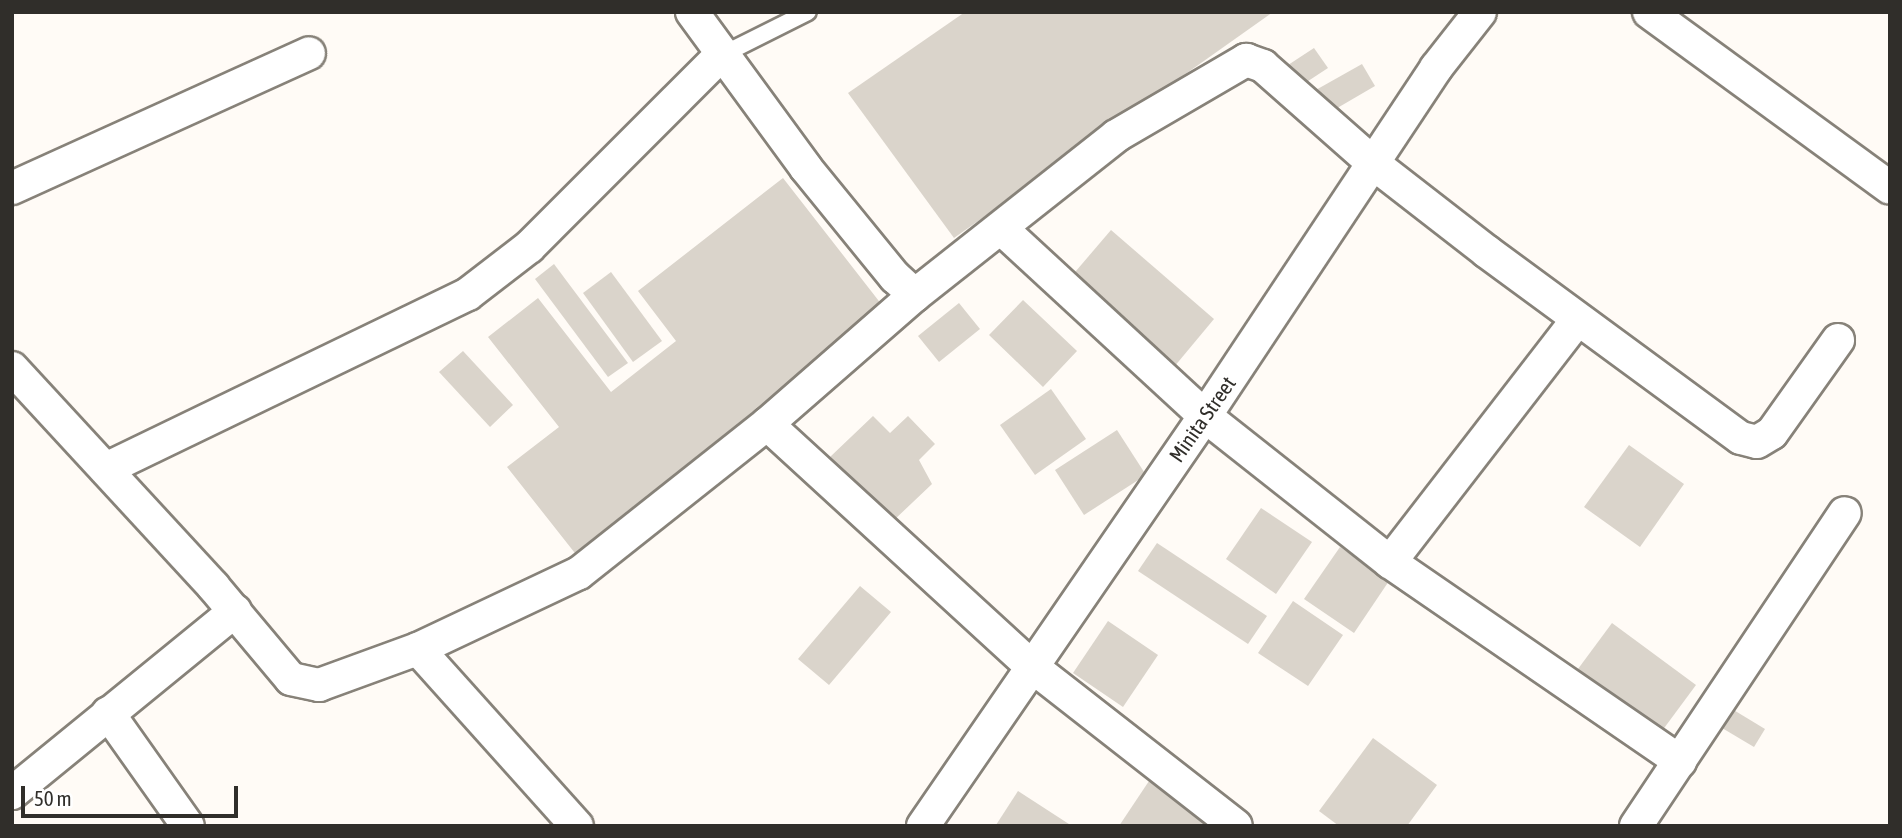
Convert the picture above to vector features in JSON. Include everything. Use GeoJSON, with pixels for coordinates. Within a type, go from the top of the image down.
{"type":"FeatureCollection","features":[{"type":"Feature","properties":{"kind":"street"},"geometry":{"type":"LineString","coordinates":[[692,12],[720,56],[876,255],[915,295]]}},
{"type":"Feature","properties":{"kind":"street","name":"Minita Street"},"geometry":{"type":"LineString","coordinates":[[923,826],[1030,665],[1205,416],[1436,68],[1480,12]]}},
{"type":"Feature","properties":{"kind":"street"},"geometry":{"type":"LineString","coordinates":[[1649,12],[1890,188]]}},
{"type":"Feature","properties":{"kind":"street"},"geometry":{"type":"LineString","coordinates":[[12,188],[309,53]]}},
{"type":"Feature","properties":{"kind":"street"},"geometry":{"type":"LineString","coordinates":[[106,469],[468,294],[529,247],[720,56]]}},
{"type":"Feature","properties":{"kind":"street"},"geometry":{"type":"LineString","coordinates":[[12,368],[235,611],[291,679],[304,685],[319,685],[418,649],[579,573],[767,424],[915,295],[1002,229],[1116,136],[1246,60],[1264,66],[1374,164],[1577,320],[1741,438],[1757,442],[1772,433],[1838,340]]}},
{"type":"Feature","properties":{"kind":"street"},"geometry":{"type":"LineString","coordinates":[[1002,229],[1205,416],[1390,562],[1680,761]]}},
{"type":"Feature","properties":{"kind":"street"},"geometry":{"type":"LineString","coordinates":[[1390,562],[1577,320]]}},
{"type":"Feature","properties":{"kind":"street"},"geometry":{"type":"LineString","coordinates":[[767,424],[1030,665],[1236,826]]}},
{"type":"Feature","properties":{"kind":"street"},"geometry":{"type":"LineString","coordinates":[[1636,826],[1845,513]]}},
{"type":"Feature","properties":{"kind":"street"},"geometry":{"type":"LineString","coordinates":[[12,793],[235,611]]}},
{"type":"Feature","properties":{"kind":"street"},"geometry":{"type":"LineString","coordinates":[[418,649],[577,826]]}},
{"type":"Feature","properties":{"kind":"street"},"geometry":{"type":"LineString","coordinates":[[108,713],[188,826]]}},
{"type":"Feature","properties":{"kind":"lane"},"geometry":{"type":"LineString","coordinates":[[720,56],[808,12]]}},
{"type":"Feature","properties":{"kind":"building"},"geometry":{"type":"Polygon","coordinates":[[[965,12],[1273,12],[954,238],[848,93],[965,12]]]}},
{"type":"Feature","properties":{"kind":"building"},"geometry":{"type":"Polygon","coordinates":[[[1314,48],[1328,68],[1299,87],[1285,67],[1314,48]]]}},
{"type":"Feature","properties":{"kind":"building"},"geometry":{"type":"Polygon","coordinates":[[[1362,64],[1375,86],[1327,114],[1314,91],[1362,64]]]}},
{"type":"Feature","properties":{"kind":"building"},"geometry":{"type":"Polygon","coordinates":[[[783,178],[889,314],[578,557],[507,467],[559,427],[488,337],[538,298],[611,392],[676,341],[638,291],[783,178]]]}},
{"type":"Feature","properties":{"kind":"building"},"geometry":{"type":"Polygon","coordinates":[[[1111,230],[1214,319],[1174,367],[1070,278],[1111,230]]]}},
{"type":"Feature","properties":{"kind":"building"},"geometry":{"type":"Polygon","coordinates":[[[554,264],[628,363],[608,377],[535,279],[554,264]]]}},
{"type":"Feature","properties":{"kind":"building"},"geometry":{"type":"Polygon","coordinates":[[[611,272],[662,341],[633,362],[583,293],[611,272]]]}},
{"type":"Feature","properties":{"kind":"building"},"geometry":{"type":"Polygon","coordinates":[[[1023,300],[1077,351],[1043,387],[989,335],[1023,300]]]}},
{"type":"Feature","properties":{"kind":"building"},"geometry":{"type":"Polygon","coordinates":[[[959,303],[980,329],[939,362],[918,336],[959,303]]]}},
{"type":"Feature","properties":{"kind":"building"},"geometry":{"type":"Polygon","coordinates":[[[463,351],[513,405],[490,427],[439,372],[463,351]]]}},
{"type":"Feature","properties":{"kind":"building"},"geometry":{"type":"Polygon","coordinates":[[[1051,389],[1086,439],[1035,475],[1000,425],[1051,389]]]}},
{"type":"Feature","properties":{"kind":"building"},"geometry":{"type":"Polygon","coordinates":[[[873,416],[890,433],[908,416],[935,444],[919,460],[932,484],[893,521],[830,457],[873,416]]]}},
{"type":"Feature","properties":{"kind":"building"},"geometry":{"type":"Polygon","coordinates":[[[1117,430],[1146,475],[1084,515],[1055,470],[1117,430]]]}},
{"type":"Feature","properties":{"kind":"building"},"geometry":{"type":"Polygon","coordinates":[[[1629,445],[1684,484],[1640,547],[1584,507],[1629,445]]]}},
{"type":"Feature","properties":{"kind":"building"},"geometry":{"type":"Polygon","coordinates":[[[1261,508],[1312,542],[1276,594],[1226,559],[1261,508]]]}},
{"type":"Feature","properties":{"kind":"building"},"geometry":{"type":"Polygon","coordinates":[[[1157,543],[1267,616],[1248,644],[1138,571],[1157,543]]]}},
{"type":"Feature","properties":{"kind":"building"},"geometry":{"type":"Polygon","coordinates":[[[1340,547],[1389,581],[1354,633],[1304,599],[1340,547]]]}},
{"type":"Feature","properties":{"kind":"building"},"geometry":{"type":"Polygon","coordinates":[[[860,586],[891,612],[829,685],[798,659],[860,586]]]}},
{"type":"Feature","properties":{"kind":"building"},"geometry":{"type":"Polygon","coordinates":[[[1293,601],[1343,635],[1308,686],[1258,653],[1293,601]]]}},
{"type":"Feature","properties":{"kind":"building"},"geometry":{"type":"Polygon","coordinates":[[[1108,621],[1158,655],[1123,707],[1073,673],[1108,621]]]}},
{"type":"Feature","properties":{"kind":"building"},"geometry":{"type":"Polygon","coordinates":[[[1612,623],[1696,685],[1659,735],[1575,673],[1612,623]]]}},
{"type":"Feature","properties":{"kind":"building"},"geometry":{"type":"Polygon","coordinates":[[[1732,709],[1765,729],[1754,747],[1722,728],[1732,709]]]}},
{"type":"Feature","properties":{"kind":"building"},"geometry":{"type":"Polygon","coordinates":[[[1373,738],[1437,785],[1407,826],[1339,826],[1319,811],[1373,738]]]}},
{"type":"Feature","properties":{"kind":"building"},"geometry":{"type":"Polygon","coordinates":[[[1149,781],[1215,826],[1119,826],[1149,781]]]}},
{"type":"Feature","properties":{"kind":"building"},"geometry":{"type":"Polygon","coordinates":[[[1018,791],[1072,826],[996,825],[1018,791]]]}}]}
